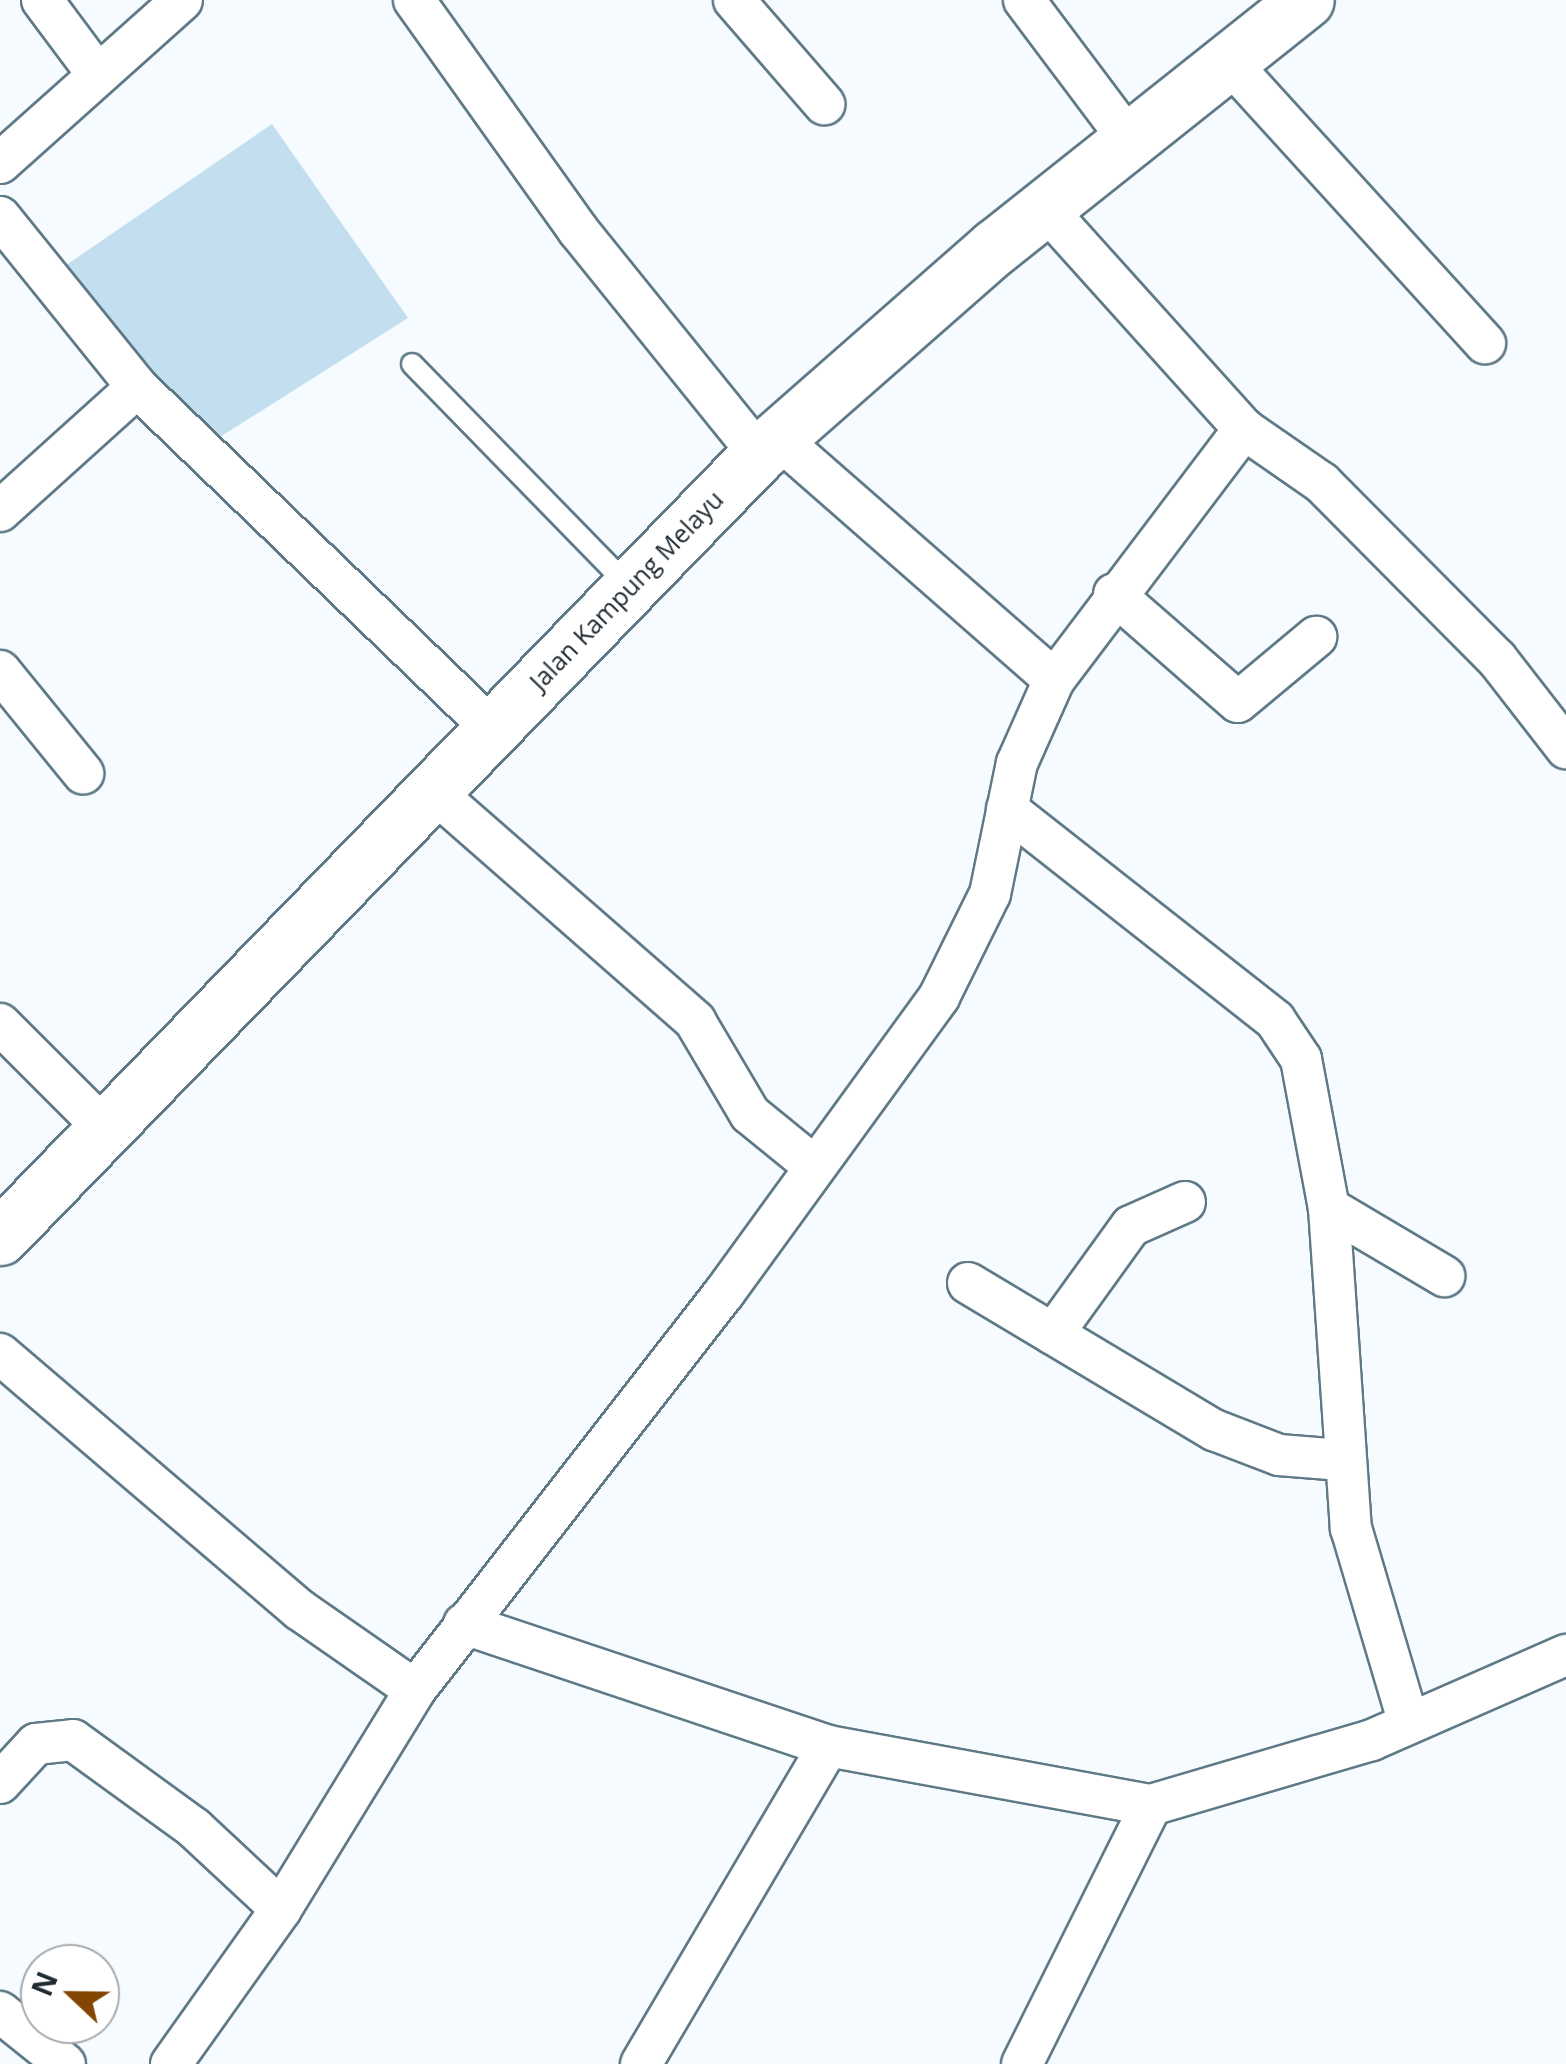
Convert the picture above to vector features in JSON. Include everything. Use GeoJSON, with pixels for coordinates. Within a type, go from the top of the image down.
{"type":"FeatureCollection","features":[{"type":"Feature","properties":{"kind":"main road","name":"Jalan Kampung Melayu"},"geometry":{"type":"LineString","coordinates":[[0,1238],[435,793],[628,586],[769,446],[1044,208],[1306,0]]}},
{"type":"Feature","properties":{"kind":"street"},"geometry":{"type":"LineString","coordinates":[[42,0],[95,72]]}},
{"type":"Feature","properties":{"kind":"street"},"geometry":{"type":"LineString","coordinates":[[0,163],[95,72],[182,0]]}},
{"type":"Feature","properties":{"kind":"street"},"geometry":{"type":"LineString","coordinates":[[414,0],[567,216],[769,446],[1054,680]]}},
{"type":"Feature","properties":{"kind":"street"},"geometry":{"type":"LineString","coordinates":[[734,0],[824,104]]}},
{"type":"Feature","properties":{"kind":"street"},"geometry":{"type":"LineString","coordinates":[[1024,0],[1128,140]]}},
{"type":"Feature","properties":{"kind":"street"},"geometry":{"type":"LineString","coordinates":[[1230,63],[1485,343]]}},
{"type":"Feature","properties":{"kind":"street"},"geometry":{"type":"LineString","coordinates":[[1044,208],[1244,429],[1322,483],[1498,659],[1566,748]]}},
{"type":"Feature","properties":{"kind":"street"},"geometry":{"type":"LineString","coordinates":[[0,216],[138,387],[492,728]]}},
{"type":"Feature","properties":{"kind":"street"},"geometry":{"type":"LineString","coordinates":[[0,511],[138,387]]}},
{"type":"Feature","properties":{"kind":"street"},"geometry":{"type":"LineString","coordinates":[[171,2064],[280,1910],[415,1690],[816,1167],[939,997],[976,929],[1007,809],[1054,680],[1114,594],[1244,429]]}},
{"type":"Feature","properties":{"kind":"street"},"geometry":{"type":"LineString","coordinates":[[1114,594],[1238,702],[1316,637]]}},
{"type":"Feature","properties":{"kind":"street"},"geometry":{"type":"LineString","coordinates":[[0,670],[84,773]]}},
{"type":"Feature","properties":{"kind":"street"},"geometry":{"type":"LineString","coordinates":[[435,793],[695,1021],[750,1114],[816,1167]]}},
{"type":"Feature","properties":{"kind":"street"},"geometry":{"type":"LineString","coordinates":[[1007,809],[1289,1036],[1328,1208],[1342,1460],[1351,1528],[1408,1721]]}},
{"type":"Feature","properties":{"kind":"street"},"geometry":{"type":"LineString","coordinates":[[0,1024],[107,1131]]}},
{"type":"Feature","properties":{"kind":"street"},"geometry":{"type":"LineString","coordinates":[[1053,1334],[1131,1226],[1185,1202]]}},
{"type":"Feature","properties":{"kind":"street"},"geometry":{"type":"LineString","coordinates":[[1328,1208],[1444,1276]]}},
{"type":"Feature","properties":{"kind":"street"},"geometry":{"type":"LineString","coordinates":[[968,1283],[1244,1444],[1342,1460]]}},
{"type":"Feature","properties":{"kind":"street"},"geometry":{"type":"LineString","coordinates":[[0,1354],[300,1610],[415,1690]]}},
{"type":"Feature","properties":{"kind":"street"},"geometry":{"type":"LineString","coordinates":[[464,1624],[828,1746],[1151,1805],[1293,1766],[1566,1654]]}},
{"type":"Feature","properties":{"kind":"street"},"geometry":{"type":"LineString","coordinates":[[0,1783],[36,1744],[73,1740],[194,1828],[280,1910]]}},
{"type":"Feature","properties":{"kind":"street"},"geometry":{"type":"LineString","coordinates":[[641,2064],[828,1746]]}},
{"type":"Feature","properties":{"kind":"street"},"geometry":{"type":"LineString","coordinates":[[1022,2064],[1151,1805]]}},
{"type":"Feature","properties":{"kind":"street"},"geometry":{"type":"LineString","coordinates":[[0,2012],[65,2064]]}},
{"type":"Feature","properties":{"kind":"lane"},"geometry":{"type":"LineString","coordinates":[[412,364],[628,586]]}},
{"type":"Feature","properties":{"kind":"building"},"geometry":{"type":"Polygon","coordinates":[[[272,124],[408,318],[212,442],[56,272],[272,124]]]}}]}
